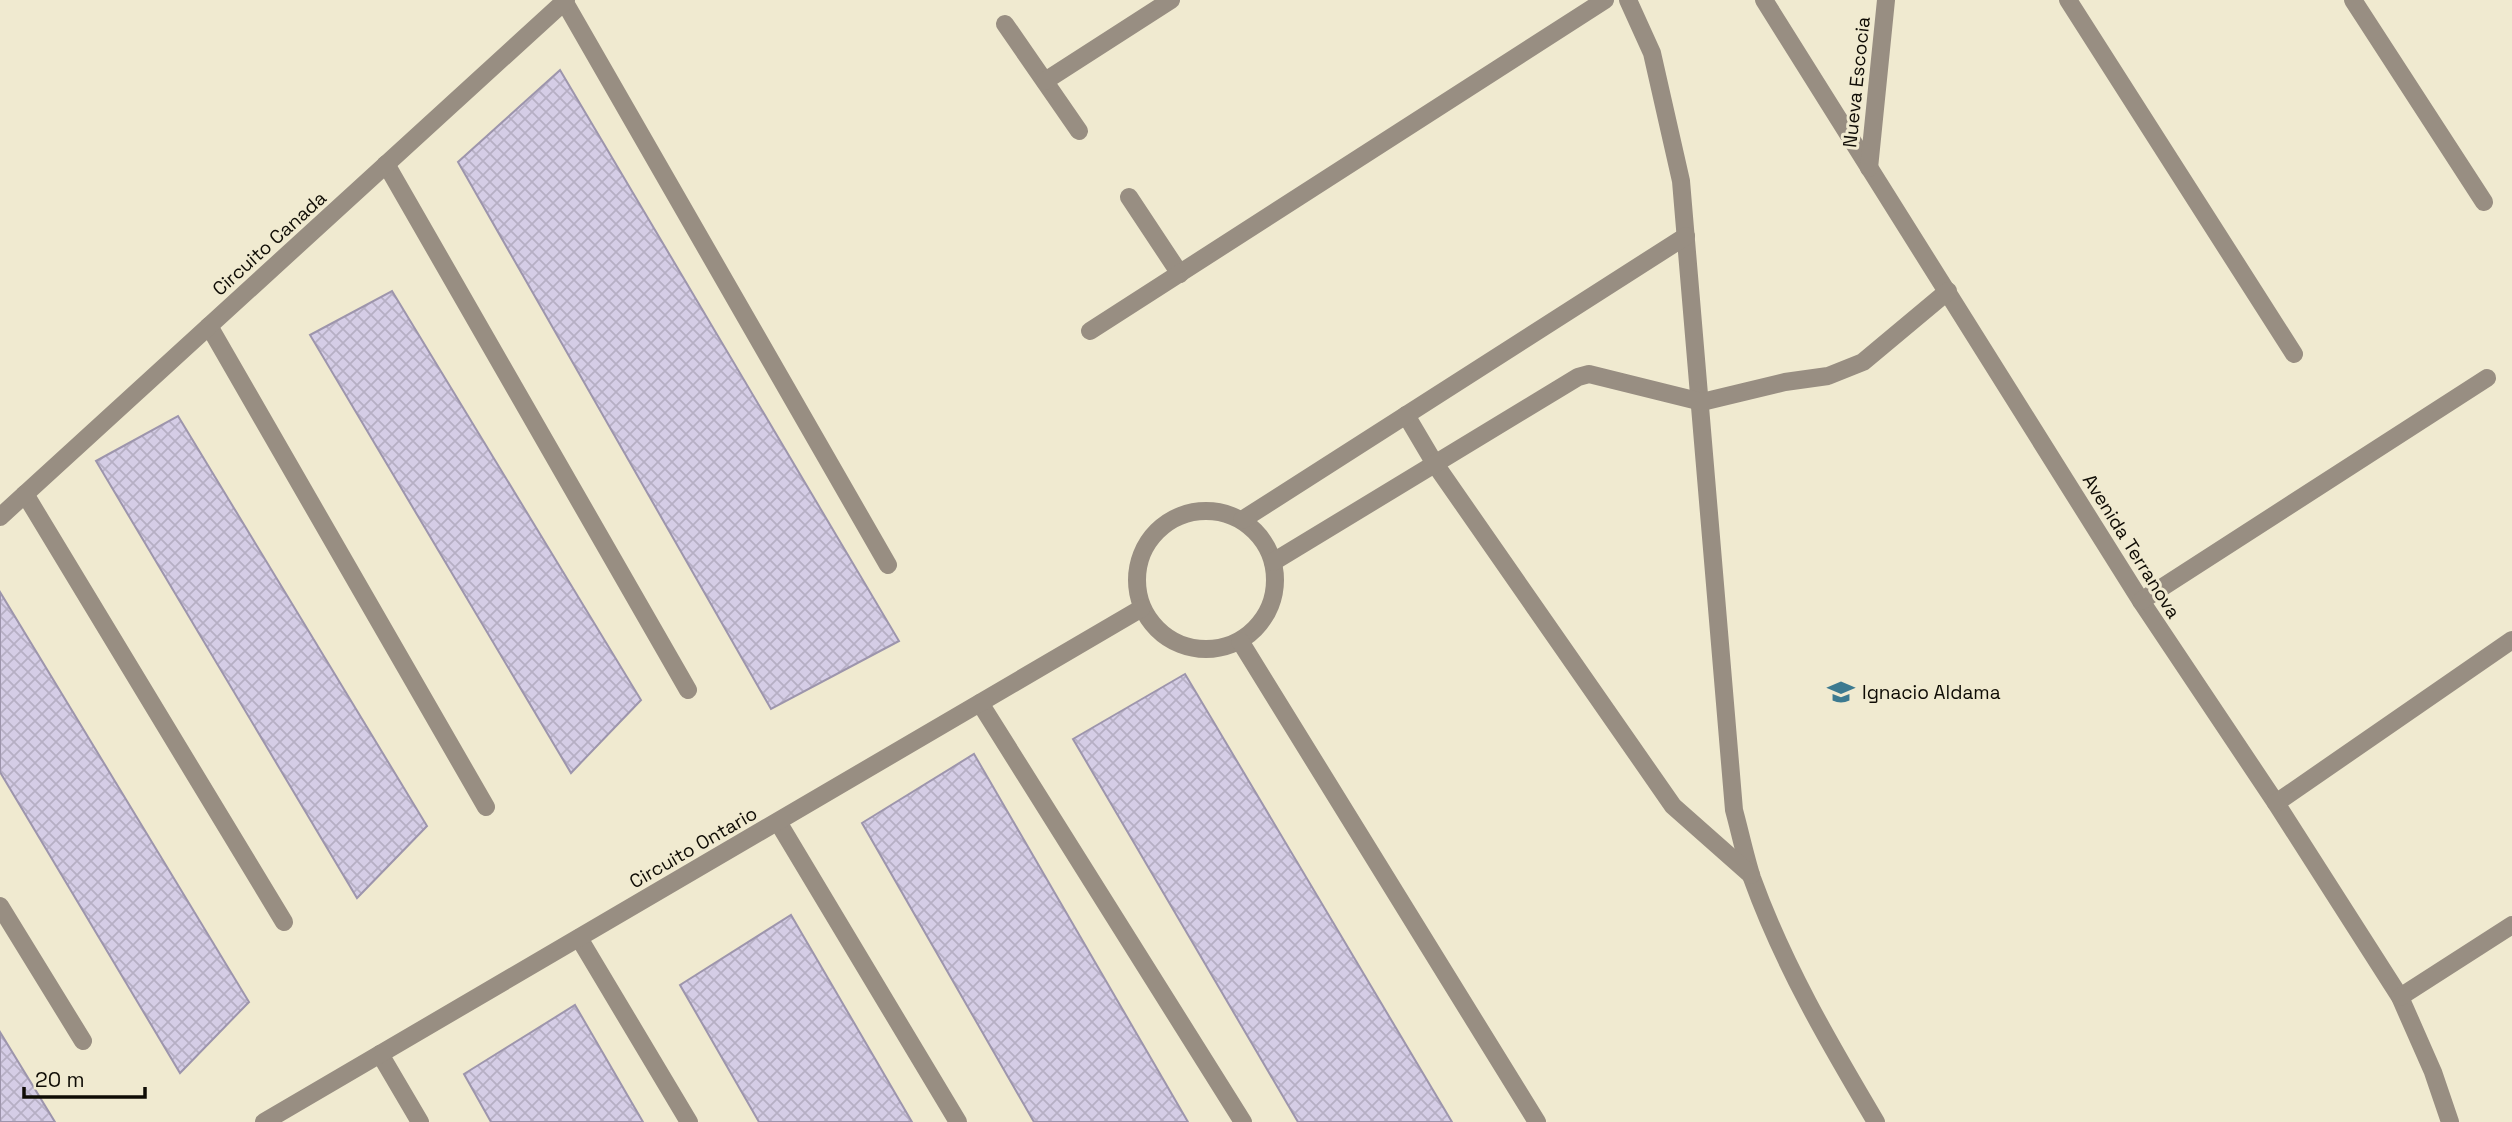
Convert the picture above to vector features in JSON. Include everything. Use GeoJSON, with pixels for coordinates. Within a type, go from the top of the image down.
{"type":"FeatureCollection","features":[{"type":"Feature","properties":{"kind":"street"},"geometry":{"type":"LineString","coordinates":[[1045,81],[1171,0]]}},
{"type":"Feature","properties":{"kind":"street"},"geometry":{"type":"LineString","coordinates":[[1090,331],[1605,0]]}},
{"type":"Feature","properties":{"kind":"street"},"geometry":{"type":"LineString","coordinates":[[1628,0],[1652,52],[1681,181],[1702,402],[1734,810],[1752,876],[1779,946],[1825,1036],[1876,1122]]}},
{"type":"Feature","properties":{"kind":"street","name":"Avenida Terranova"},"geometry":{"type":"LineString","coordinates":[[1764,0],[2141,601],[2276,803],[2400,997],[2433,1072],[2450,1122]]}},
{"type":"Feature","properties":{"kind":"street","name":"Nueva Escocia"},"geometry":{"type":"LineString","coordinates":[[1869,168],[1886,0]]}},
{"type":"Feature","properties":{"kind":"street"},"geometry":{"type":"LineString","coordinates":[[2067,0],[2294,354]]}},
{"type":"Feature","properties":{"kind":"street"},"geometry":{"type":"LineString","coordinates":[[2353,0],[2484,202]]}},
{"type":"Feature","properties":{"kind":"street"},"geometry":{"type":"LineString","coordinates":[[565,1],[888,565]]}},
{"type":"Feature","properties":{"kind":"street","name":"Circuito Canada"},"geometry":{"type":"LineString","coordinates":[[0,517],[565,1]]}},
{"type":"Feature","properties":{"kind":"street"},"geometry":{"type":"LineString","coordinates":[[1005,24],[1079,131]]}},
{"type":"Feature","properties":{"kind":"street"},"geometry":{"type":"LineString","coordinates":[[386,164],[688,690]]}},
{"type":"Feature","properties":{"kind":"street"},"geometry":{"type":"LineString","coordinates":[[1129,197],[1180,274]]}},
{"type":"Feature","properties":{"kind":"street"},"geometry":{"type":"LineString","coordinates":[[1242,520],[1686,236]]}},
{"type":"Feature","properties":{"kind":"street"},"geometry":{"type":"LineString","coordinates":[[1273,562],[1578,377],[1589,374],[1702,402],[1828,376],[1863,362],[1948,291]]}},
{"type":"Feature","properties":{"kind":"street"},"geometry":{"type":"LineString","coordinates":[[209,326],[486,807]]}},
{"type":"Feature","properties":{"kind":"street"},"geometry":{"type":"LineString","coordinates":[[2141,601],[2487,378]]}},
{"type":"Feature","properties":{"kind":"street"},"geometry":{"type":"LineString","coordinates":[[1406,415],[1436,464],[1673,806],[1752,876]]}},
{"type":"Feature","properties":{"kind":"street"},"geometry":{"type":"LineString","coordinates":[[26,494],[284,922]]}},
{"type":"Feature","properties":{"kind":"street"},"geometry":{"type":"LineString","coordinates":[[1205,510],[1242,520],[1254,530],[1273,562],[1276,579],[1270,608],[1255,631],[1240,641],[1207,650],[1181,646],[1157,630],[1142,608],[1136,581],[1141,554],[1156,532],[1174,518],[1205,510]]}},
{"type":"Feature","properties":{"kind":"street","name":"Circuito Ontario"},"geometry":{"type":"LineString","coordinates":[[264,1122],[1142,608]]}},
{"type":"Feature","properties":{"kind":"street"},"geometry":{"type":"LineString","coordinates":[[2276,803],[2512,640]]}},
{"type":"Feature","properties":{"kind":"street"},"geometry":{"type":"LineString","coordinates":[[1240,641],[1537,1122]]}},
{"type":"Feature","properties":{"kind":"street"},"geometry":{"type":"LineString","coordinates":[[980,703],[1243,1122]]}},
{"type":"Feature","properties":{"kind":"street"},"geometry":{"type":"LineString","coordinates":[[778,822],[958,1122]]}},
{"type":"Feature","properties":{"kind":"street"},"geometry":{"type":"LineString","coordinates":[[0,906],[83,1041]]}},
{"type":"Feature","properties":{"kind":"street"},"geometry":{"type":"LineString","coordinates":[[2400,997],[2512,925]]}},
{"type":"Feature","properties":{"kind":"street"},"geometry":{"type":"LineString","coordinates":[[579,937],[689,1122]]}},
{"type":"Feature","properties":{"kind":"street"},"geometry":{"type":"LineString","coordinates":[[380,1054],[420,1122]]}},
{"type":"Feature","properties":{"kind":"building"},"geometry":{"type":"Polygon","coordinates":[[[560,70],[899,641],[771,709],[458,162],[560,70]]]}},
{"type":"Feature","properties":{"kind":"building"},"geometry":{"type":"Polygon","coordinates":[[[392,291],[641,700],[571,773],[310,335],[392,291]]]}},
{"type":"Feature","properties":{"kind":"building"},"geometry":{"type":"Polygon","coordinates":[[[178,416],[427,826],[357,898],[96,461],[178,416]]]}},
{"type":"Feature","properties":{"kind":"building"},"geometry":{"type":"Polygon","coordinates":[[[0,592],[249,1002],[180,1073],[0,772],[0,592]]]}},
{"type":"Feature","properties":{"kind":"building"},"geometry":{"type":"Polygon","coordinates":[[[1185,674],[1452,1122],[1298,1122],[1073,739],[1185,674]]]}},
{"type":"Feature","properties":{"kind":"building"},"geometry":{"type":"Polygon","coordinates":[[[974,754],[1188,1122],[1034,1122],[862,823],[974,754]]]}},
{"type":"Feature","properties":{"kind":"building"},"geometry":{"type":"Polygon","coordinates":[[[791,915],[912,1122],[759,1122],[680,985],[791,915]]]}},
{"type":"Feature","properties":{"kind":"building"},"geometry":{"type":"Polygon","coordinates":[[[575,1005],[643,1122],[491,1122],[464,1074],[575,1005]]]}},
{"type":"Feature","properties":{"kind":"building"},"geometry":{"type":"Polygon","coordinates":[[[0,1032],[55,1122],[0,1122],[0,1032]]]}},
{"type":"Feature","properties":{"kind":"place","name":"Ignacio Aldama"},"geometry":{"type":"Point","coordinates":[1841,692]}}]}
